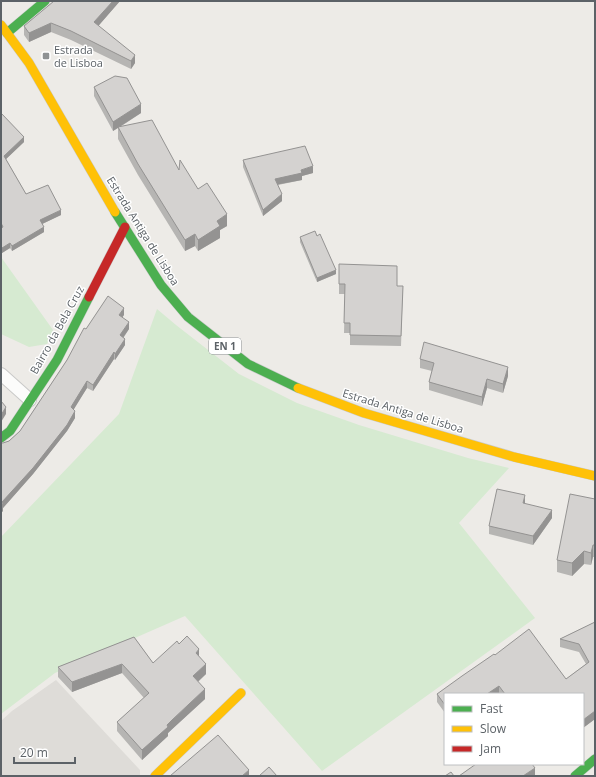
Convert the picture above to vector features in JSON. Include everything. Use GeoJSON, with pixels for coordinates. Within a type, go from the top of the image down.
{"type":"FeatureCollection","features":[{"type":"Feature","properties":{"kind":"main road"},"geometry":{"type":"LineString","coordinates":[[7,32],[45,1]]}},
{"type":"Feature","properties":{"kind":"main road","name":"Estrada Antiga de Lisboa"},"geometry":{"type":"LineString","coordinates":[[1,25],[29,63],[125,227],[161,285],[188,318],[248,364],[304,392],[364,413],[514,457],[595,476]]}},
{"type":"Feature","properties":{"kind":"main road","name":"Bairro da Bela Cruz"},"geometry":{"type":"LineString","coordinates":[[1,438],[10,431],[57,360],[125,227]]}},
{"type":"Feature","properties":{"kind":"main road"},"geometry":{"type":"LineString","coordinates":[[155,776],[242,693]]}},
{"type":"Feature","properties":{"kind":"main road"},"geometry":{"type":"LineString","coordinates":[[575,776],[595,759]]}},
{"type":"Feature","properties":{"kind":"lane"},"geometry":{"type":"LineString","coordinates":[[1,374],[30,400]]}},
{"type":"Feature","properties":{"kind":"shaded area"},"geometry":{"type":"Polygon","coordinates":[[[56,680],[140,770],[140,776],[1,776],[1,721],[12,711],[56,680]]]}},
{"type":"Feature","properties":{"kind":"green space"},"geometry":{"type":"Polygon","coordinates":[[[1,257],[53,330],[47,344],[29,347],[1,334],[1,257]]]}},
{"type":"Feature","properties":{"kind":"green space"},"geometry":{"type":"Polygon","coordinates":[[[157,309],[239,374],[297,403],[359,425],[468,458],[509,468],[459,523],[535,618],[322,771],[185,616],[55,673],[1,714],[1,537],[119,414],[157,309]]]}},
{"type":"Feature","properties":{"kind":"building"},"geometry":{"type":"Polygon","coordinates":[[[54,1],[113,1],[94,22],[135,55],[131,61],[71,31],[51,23],[29,33],[24,26],[54,1]]]}},
{"type":"Feature","properties":{"kind":"building"},"geometry":{"type":"Polygon","coordinates":[[[115,76],[127,78],[141,104],[113,122],[94,87],[115,76]]]}},
{"type":"Feature","properties":{"kind":"building"},"geometry":{"type":"Polygon","coordinates":[[[1,113],[24,137],[4,156],[26,194],[48,185],[61,210],[40,220],[44,227],[12,246],[10,243],[2,248],[1,228],[3,227],[1,223],[1,113]]]}},
{"type":"Feature","properties":{"kind":"building"},"geometry":{"type":"Polygon","coordinates":[[[152,120],[179,170],[180,160],[198,189],[207,183],[227,214],[217,221],[220,226],[198,240],[195,234],[185,240],[138,164],[118,127],[152,120]]]}},
{"type":"Feature","properties":{"kind":"building"},"geometry":{"type":"Polygon","coordinates":[[[305,146],[313,166],[301,170],[302,173],[275,179],[282,194],[263,210],[243,160],[305,146]]]}},
{"type":"Feature","properties":{"kind":"building"},"geometry":{"type":"Polygon","coordinates":[[[315,231],[317,236],[320,234],[336,270],[317,278],[300,237],[315,231]]]}},
{"type":"Feature","properties":{"kind":"building"},"geometry":{"type":"Polygon","coordinates":[[[339,264],[397,266],[397,286],[403,286],[401,336],[350,335],[350,323],[344,323],[345,284],[339,284],[339,264]]]}},
{"type":"Feature","properties":{"kind":"building"},"geometry":{"type":"Polygon","coordinates":[[[108,296],[124,308],[119,315],[129,322],[120,335],[125,339],[115,354],[114,352],[93,385],[87,381],[71,407],[75,411],[67,425],[33,468],[2,502],[3,504],[1,506],[1,443],[9,441],[20,431],[67,360],[84,328],[86,329],[108,296]]]}},
{"type":"Feature","properties":{"kind":"building"},"geometry":{"type":"Polygon","coordinates":[[[424,342],[508,367],[503,384],[487,379],[482,397],[429,382],[434,363],[420,359],[424,342]]]}},
{"type":"Feature","properties":{"kind":"building"},"geometry":{"type":"Polygon","coordinates":[[[1,401],[6,407],[1,415],[1,401]]]}},
{"type":"Feature","properties":{"kind":"building"},"geometry":{"type":"Polygon","coordinates":[[[497,489],[525,495],[523,503],[552,510],[533,536],[489,526],[497,489]]]}},
{"type":"Feature","properties":{"kind":"building"},"geometry":{"type":"Polygon","coordinates":[[[570,494],[595,499],[595,545],[593,545],[591,553],[584,551],[572,563],[557,560],[570,494]]]}},
{"type":"Feature","properties":{"kind":"building"},"geometry":{"type":"Polygon","coordinates":[[[595,622],[595,711],[584,719],[584,693],[504,693],[499,686],[488,693],[444,693],[444,704],[437,694],[494,654],[495,655],[529,629],[566,679],[589,662],[579,644],[560,639],[595,622]]]}},
{"type":"Feature","properties":{"kind":"building"},"geometry":{"type":"Polygon","coordinates":[[[187,636],[199,649],[196,653],[206,664],[193,676],[205,689],[167,725],[168,727],[142,750],[117,722],[149,693],[122,664],[72,682],[58,667],[134,637],[153,663],[177,641],[179,644],[187,636]]]}},
{"type":"Feature","properties":{"kind":"building"},"geometry":{"type":"Polygon","coordinates":[[[218,735],[249,770],[242,776],[170,776],[218,735]]]}},
{"type":"Feature","properties":{"kind":"building"},"geometry":{"type":"Polygon","coordinates":[[[475,765],[533,765],[535,768],[523,776],[459,776],[475,765]]]}},
{"type":"Feature","properties":{"kind":"building"},"geometry":{"type":"Polygon","coordinates":[[[269,767],[277,776],[259,776],[269,767]]]}},
{"type":"Feature","properties":{"kind":"building"},"geometry":{"type":"Polygon","coordinates":[[[451,772],[454,776],[445,776],[451,772]]]}},
{"type":"Feature","properties":{"kind":"traffic: fast"},"geometry":{"type":"LineString","coordinates":[[7,33],[45,1]]}},
{"type":"Feature","properties":{"kind":"traffic: fast"},"geometry":{"type":"LineString","coordinates":[[115,212],[161,285],[188,317],[248,364],[298,388]]}},
{"type":"Feature","properties":{"kind":"traffic: fast"},"geometry":{"type":"LineString","coordinates":[[1,438],[10,431],[57,360],[89,297]]}},
{"type":"Feature","properties":{"kind":"traffic: fast"},"geometry":{"type":"LineString","coordinates":[[575,776],[595,759]]}},
{"type":"Feature","properties":{"kind":"traffic: slow"},"geometry":{"type":"LineString","coordinates":[[1,25],[29,63],[115,212]]}},
{"type":"Feature","properties":{"kind":"traffic: slow"},"geometry":{"type":"LineString","coordinates":[[298,388],[364,413],[514,457],[595,476]]}},
{"type":"Feature","properties":{"kind":"traffic: slow"},"geometry":{"type":"LineString","coordinates":[[155,776],[241,693]]}},
{"type":"Feature","properties":{"kind":"traffic: jam"},"geometry":{"type":"LineString","coordinates":[[89,297],[125,227]]}},
{"type":"Feature","properties":{"kind":"place","name":"Estrada de Lisboa"},"geometry":{"type":"Point","coordinates":[46,56]}}]}
